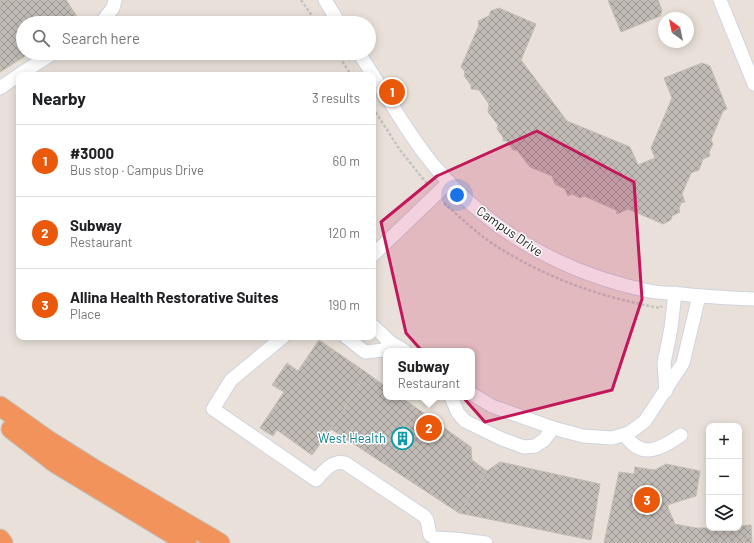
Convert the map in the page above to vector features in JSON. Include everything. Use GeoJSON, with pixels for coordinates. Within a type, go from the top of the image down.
{"type":"FeatureCollection","features":[{"type":"Feature","properties":{"kind":"highway"},"geometry":{"type":"LineString","coordinates":[[0,406],[94,470],[220,543]]}},
{"type":"Feature","properties":{"kind":"highway"},"geometry":{"type":"LineString","coordinates":[[0,421],[55,463],[187,543]]}},
{"type":"Feature","properties":{"kind":"highway"},"geometry":{"type":"LineString","coordinates":[[0,539],[3,543]]}},
{"type":"Feature","properties":{"kind":"street"},"geometry":{"type":"LineString","coordinates":[[107,16],[113,8],[114,0]]}},
{"type":"Feature","properties":{"kind":"street"},"geometry":{"type":"LineString","coordinates":[[324,0],[334,16]]}},
{"type":"Feature","properties":{"kind":"street"},"geometry":{"type":"LineString","coordinates":[[720,0],[754,84]]}},
{"type":"Feature","properties":{"kind":"street"},"geometry":{"type":"LineString","coordinates":[[24,72],[42,60]]}},
{"type":"Feature","properties":{"kind":"street","name":"Campus Drive"},"geometry":{"type":"LineString","coordinates":[[363,60],[371,72]]}},
{"type":"Feature","properties":{"kind":"street"},"geometry":{"type":"LineString","coordinates":[[0,88],[16,77]]}},
{"type":"Feature","properties":{"kind":"street","name":"Campus Drive"},"geometry":{"type":"LineString","coordinates":[[376,80],[410,133],[435,168],[464,198],[531,248],[569,267],[609,281],[650,291],[699,296],[754,299]]}},
{"type":"Feature","properties":{"kind":"street"},"geometry":{"type":"LineString","coordinates":[[376,252],[449,182]]}},
{"type":"Feature","properties":{"kind":"street"},"geometry":{"type":"LineString","coordinates":[[666,391],[664,363],[671,328],[675,293]]}},
{"type":"Feature","properties":{"kind":"street"},"geometry":{"type":"LineString","coordinates":[[475,396],[492,406],[553,428],[583,436],[612,438],[625,435],[645,422],[683,364],[699,296]]}},
{"type":"Feature","properties":{"kind":"street"},"geometry":{"type":"LineString","coordinates":[[376,329],[390,342],[400,348]]}},
{"type":"Feature","properties":{"kind":"street"},"geometry":{"type":"LineString","coordinates":[[279,340],[231,380],[213,409],[316,480],[332,464],[339,462],[345,463],[424,516],[430,535],[435,538],[486,543]]}},
{"type":"Feature","properties":{"kind":"street"},"geometry":{"type":"LineString","coordinates":[[350,340],[365,352],[383,350]]}},
{"type":"Feature","properties":{"kind":"street"},"geometry":{"type":"LineString","coordinates":[[386,348],[390,342]]}},
{"type":"Feature","properties":{"kind":"street"},"geometry":{"type":"LineString","coordinates":[[452,400],[458,413],[465,421],[502,439],[524,447],[534,446],[544,440],[553,428]]}},
{"type":"Feature","properties":{"kind":"street"},"geometry":{"type":"LineString","coordinates":[[625,435],[631,444],[640,449],[653,449],[666,445],[681,435]]}},
{"type":"Feature","properties":{"kind":"path"},"geometry":{"type":"LineString","coordinates":[[302,0],[312,16]]}},
{"type":"Feature","properties":{"kind":"path"},"geometry":{"type":"LineString","coordinates":[[341,60],[349,72]]}},
{"type":"Feature","properties":{"kind":"highlighted area"},"geometry":{"type":"Polygon","coordinates":[[[537,131],[634,182],[642,299],[612,390],[485,422],[406,333],[381,222],[437,176],[537,131]]]}},
{"type":"Feature","properties":{"kind":"building"},"geometry":{"type":"Polygon","coordinates":[[[0,0],[66,0],[77,16],[16,16],[16,60],[19,60],[0,72],[0,0]]]}},
{"type":"Feature","properties":{"kind":"building"},"geometry":{"type":"Polygon","coordinates":[[[608,0],[658,0],[662,10],[661,12],[658,12],[658,17],[621,32],[608,0]]]}},
{"type":"Feature","properties":{"kind":"building"},"geometry":{"type":"Polygon","coordinates":[[[499,8],[536,24],[521,60],[567,121],[630,147],[638,165],[655,158],[651,148],[672,98],[664,78],[702,63],[710,66],[727,109],[723,111],[711,140],[713,144],[709,152],[710,156],[703,159],[699,170],[691,173],[682,194],[685,202],[681,203],[679,209],[680,212],[672,216],[671,220],[663,224],[628,209],[617,214],[616,210],[584,196],[580,198],[572,194],[568,196],[565,189],[555,184],[552,176],[530,167],[517,150],[513,150],[507,141],[503,141],[503,137],[497,129],[498,125],[488,112],[489,104],[479,90],[471,89],[471,85],[464,76],[465,72],[461,67],[479,25],[478,21],[489,16],[491,11],[499,8]]]}},
{"type":"Feature","properties":{"kind":"building"},"geometry":{"type":"Polygon","coordinates":[[[319,340],[367,373],[331,429],[312,455],[277,430],[273,436],[260,428],[284,392],[272,385],[287,363],[298,371],[319,340]]]}},
{"type":"Feature","properties":{"kind":"building","name":"West Health"},"geometry":{"type":"Polygon","coordinates":[[[367,373],[383,385],[383,400],[405,400],[471,447],[472,460],[487,471],[459,513],[331,429],[367,373]]]}},
{"type":"Feature","properties":{"kind":"building"},"geometry":{"type":"Polygon","coordinates":[[[500,462],[600,484],[591,540],[459,513],[487,471],[500,462]]]}},
{"type":"Feature","properties":{"kind":"building"},"geometry":{"type":"Polygon","coordinates":[[[666,464],[700,471],[696,496],[667,505],[675,524],[696,528],[706,528],[706,531],[742,531],[742,526],[751,525],[752,543],[604,543],[619,472],[634,474],[635,467],[655,470],[666,464]]]}},
{"type":"Feature","properties":{"kind":"place","name":"#3000"},"geometry":{"type":"Point","coordinates":[392,92]}},
{"type":"Feature","properties":{"kind":"place","name":"Subway"},"geometry":{"type":"Point","coordinates":[429,428]}},
{"type":"Feature","properties":{"kind":"place","name":"West Health"},"geometry":{"type":"Point","coordinates":[402,438]}},
{"type":"Feature","properties":{"kind":"place","name":"Allina Health Restorative Suites"},"geometry":{"type":"Point","coordinates":[647,500]}}]}
